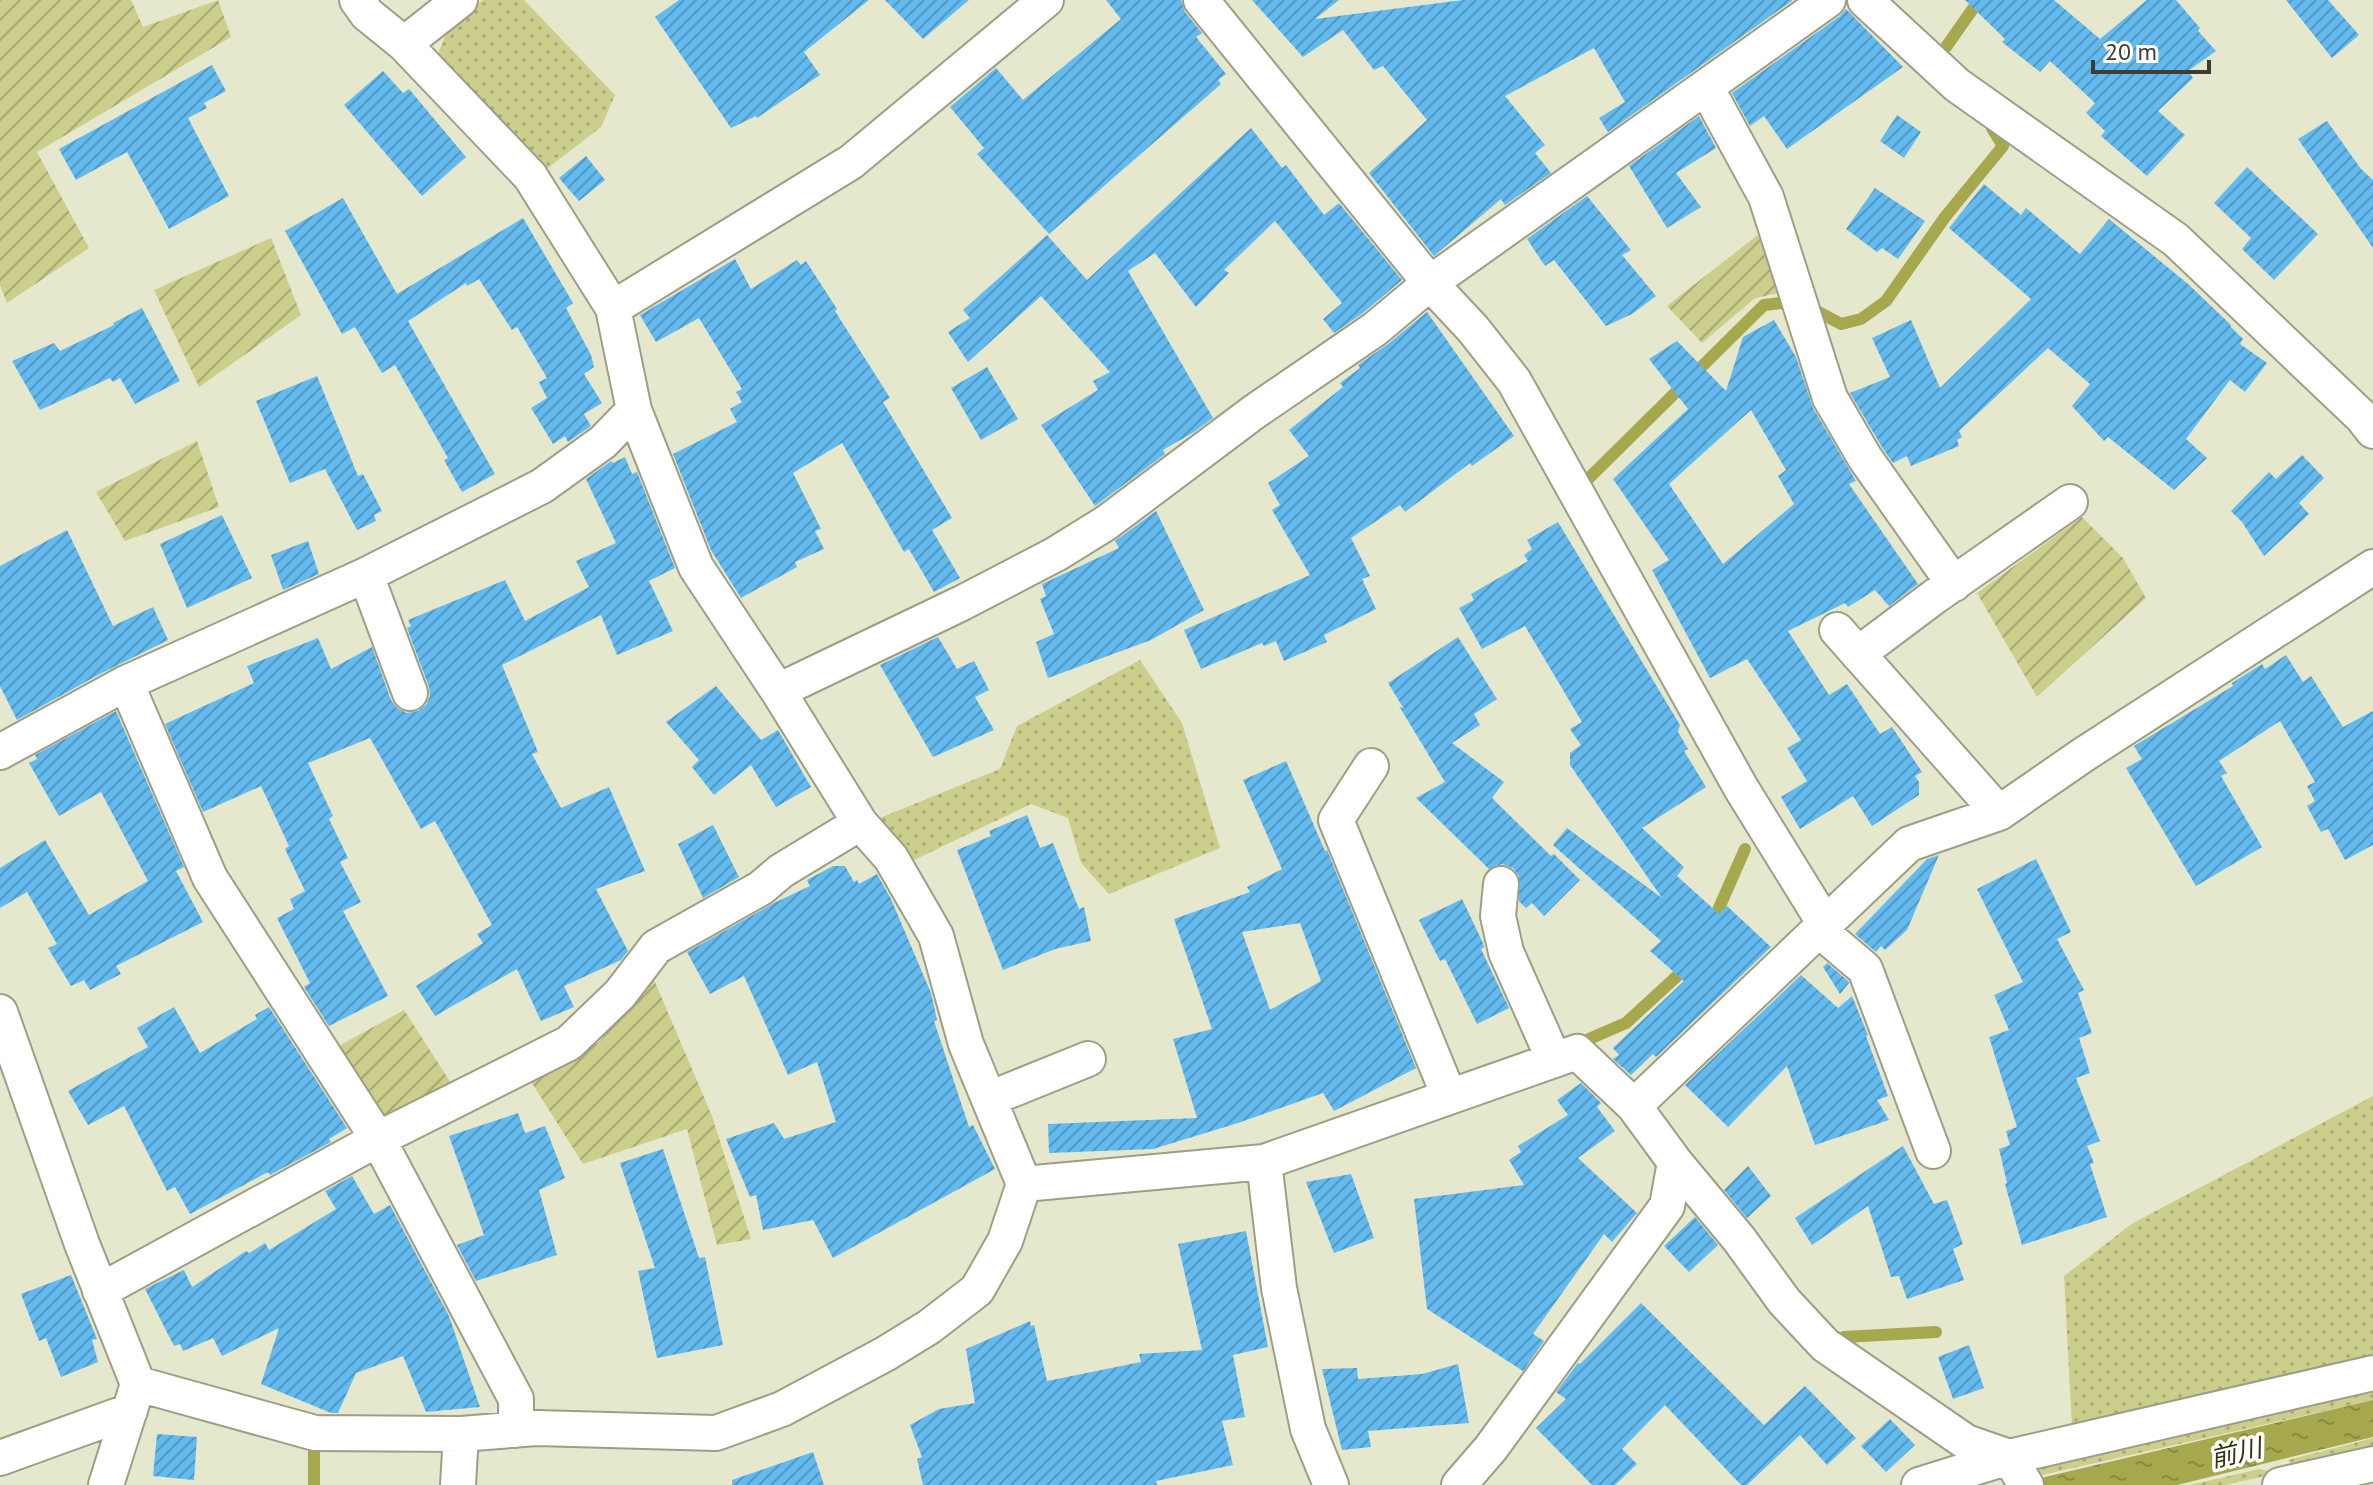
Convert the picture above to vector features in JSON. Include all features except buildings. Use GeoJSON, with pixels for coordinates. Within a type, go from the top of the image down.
{"type":"FeatureCollection","features":[{"type":"Feature","properties":{"kind":"street"},"geometry":{"type":"LineString","coordinates":[[0,1458],[134,1398],[315,1433],[461,1434],[537,1428],[716,1433],[782,1409],[885,1354],[929,1327],[977,1290],[1005,1241],[1024,1184],[966,1044],[936,936],[891,858],[860,823],[696,567],[634,410],[613,308],[530,176],[404,44],[367,14],[357,0]]}},
{"type":"Feature","properties":{"kind":"street"},"geometry":{"type":"LineString","coordinates":[[404,44],[460,0]]}},
{"type":"Feature","properties":{"kind":"street"},"geometry":{"type":"LineString","coordinates":[[613,308],[851,162],[1046,0]]}},
{"type":"Feature","properties":{"kind":"street"},"geometry":{"type":"LineString","coordinates":[[1201,0],[1430,283],[1473,329],[1514,381],[1822,927],[1865,969],[1933,1151]]}},
{"type":"Feature","properties":{"kind":"street"},"geometry":{"type":"LineString","coordinates":[[778,691],[962,603],[1056,554],[1106,523],[1254,412],[1375,329],[1430,283],[1828,0]]}},
{"type":"Feature","properties":{"kind":"street"},"geometry":{"type":"LineString","coordinates":[[1865,0],[1957,85],[2176,240],[2369,416]]}},
{"type":"Feature","properties":{"kind":"street"},"geometry":{"type":"LineString","coordinates":[[1706,87],[1766,197],[1830,398],[1865,458],[1954,584]]}},
{"type":"Feature","properties":{"kind":"street"},"geometry":{"type":"LineString","coordinates":[[0,752],[126,683],[366,575],[542,486],[603,442],[634,410]]}},
{"type":"Feature","properties":{"kind":"street"},"geometry":{"type":"LineString","coordinates":[[1999,813],[1848,642],[1954,584],[2070,502]]}},
{"type":"Feature","properties":{"kind":"street"},"geometry":{"type":"LineString","coordinates":[[1634,1106],[1909,844],[1999,813],[2373,567]]}},
{"type":"Feature","properties":{"kind":"street"},"geometry":{"type":"LineString","coordinates":[[366,575],[410,693]]}},
{"type":"Feature","properties":{"kind":"street"},"geometry":{"type":"LineString","coordinates":[[126,683],[210,878],[378,1139],[516,1399],[516,1430]]}},
{"type":"Feature","properties":{"kind":"street"},"geometry":{"type":"LineString","coordinates":[[1371,766],[1336,820],[1449,1096]]}},
{"type":"Feature","properties":{"kind":"street"},"geometry":{"type":"LineString","coordinates":[[100,1291],[378,1139],[569,1043],[620,994],[656,947],[761,888],[781,871],[860,823]]}},
{"type":"Feature","properties":{"kind":"street"},"geometry":{"type":"LineString","coordinates":[[1501,884],[1498,916],[1506,952],[1554,1060]]}},
{"type":"Feature","properties":{"kind":"street"},"geometry":{"type":"LineString","coordinates":[[0,1012],[100,1291],[134,1398],[106,1485]]}},
{"type":"Feature","properties":{"kind":"street"},"geometry":{"type":"LineString","coordinates":[[1024,1184],[1264,1162],[1577,1052],[1634,1106],[1784,1301],[1825,1345],[1966,1442],[2020,1474]]}},
{"type":"Feature","properties":{"kind":"street"},"geometry":{"type":"LineString","coordinates":[[989,1099],[1088,1059]]}},
{"type":"Feature","properties":{"kind":"street"},"geometry":{"type":"LineString","coordinates":[[1264,1162],[1279,1288],[1301,1398],[1308,1429],[1331,1485]]}},
{"type":"Feature","properties":{"kind":"street"},"geometry":{"type":"LineString","coordinates":[[1459,1485],[1491,1448],[1667,1206],[1675,1162]]}},
{"type":"Feature","properties":{"kind":"street"},"geometry":{"type":"LineString","coordinates":[[1919,1485],[2020,1474],[2373,1373]]}},
{"type":"Feature","properties":{"kind":"street"},"geometry":{"type":"LineString","coordinates":[[458,1485],[461,1434]]}},
{"type":"Feature","properties":{"kind":"street"},"geometry":{"type":"LineString","coordinates":[[2280,1485],[2373,1464]]}},
{"type":"Feature","properties":{"kind":"green space"},"geometry":{"type":"Polygon","coordinates":[[[0,0],[131,0],[143,27],[218,0],[231,37],[37,152],[89,248],[7,303],[0,285],[0,0]]]}},
{"type":"Feature","properties":{"kind":"green space"},"geometry":{"type":"Polygon","coordinates":[[[483,0],[524,0],[615,95],[601,127],[544,171],[438,54],[449,25],[483,0]]]}},
{"type":"Feature","properties":{"kind":"green space"},"geometry":{"type":"Polygon","coordinates":[[[1769,226],[1788,291],[1755,298],[1702,343],[1667,306],[1769,226]]]}},
{"type":"Feature","properties":{"kind":"green space"},"geometry":{"type":"Polygon","coordinates":[[[271,238],[301,315],[199,387],[154,290],[271,238]]]}},
{"type":"Feature","properties":{"kind":"green space"},"geometry":{"type":"Polygon","coordinates":[[[197,441],[219,507],[125,541],[96,492],[197,441]]]}},
{"type":"Feature","properties":{"kind":"green space"},"geometry":{"type":"Polygon","coordinates":[[[2082,517],[2123,558],[2146,598],[2037,697],[1977,593],[2082,517]]]}},
{"type":"Feature","properties":{"kind":"green space"},"geometry":{"type":"Polygon","coordinates":[[[1140,660],[1182,723],[1220,848],[1109,894],[1081,863],[1068,818],[1031,804],[914,860],[875,820],[1000,769],[1017,726],[1140,660]]]}},
{"type":"Feature","properties":{"kind":"green space"},"geometry":{"type":"Polygon","coordinates":[[[652,975],[712,1116],[751,1239],[717,1245],[687,1129],[583,1164],[530,1080],[599,1042],[652,975]]]}},
{"type":"Feature","properties":{"kind":"green space"},"geometry":{"type":"Polygon","coordinates":[[[404,1010],[455,1089],[387,1119],[337,1047],[404,1010]]]}},
{"type":"Feature","properties":{"kind":"green space"},"geometry":{"type":"Polygon","coordinates":[[[2373,1096],[2373,1357],[2072,1427],[2064,1276],[2133,1223],[2373,1096]]]}},
{"type":"Feature","properties":{"kind":"green space"},"geometry":{"type":"Polygon","coordinates":[[[2373,1388],[2373,1400],[2042,1475],[2037,1466],[2373,1388]]]}},
{"type":"Feature","properties":{"kind":"green space"},"geometry":{"type":"Polygon","coordinates":[[[2373,1438],[2373,1450],[2293,1468],[2288,1460],[2373,1438]]]}},
{"type":"Feature","properties":{"kind":"green space"},"geometry":{"type":"Polygon","coordinates":[[[2259,1469],[2278,1470],[2279,1473],[2225,1485],[2190,1485],[2259,1469]]]}},
{"type":"Feature","properties":{"kind":"water","name":"前川"},"geometry":{"type":"Polygon","coordinates":[[[2373,1400],[2373,1437],[2177,1485],[2011,1485],[2373,1400]]]}},
{"type":"Feature","properties":{"kind":"waterway"},"geometry":{"type":"LineString","coordinates":[[1946,47],[1979,0]]}},
{"type":"Feature","properties":{"kind":"waterway"},"geometry":{"type":"LineString","coordinates":[[1813,309],[1841,324],[1861,319],[1886,301],[1945,217],[2003,146],[1992,128]]}},
{"type":"Feature","properties":{"kind":"waterway"},"geometry":{"type":"LineString","coordinates":[[1585,482],[1764,305],[1790,302]]}},
{"type":"Feature","properties":{"kind":"waterway"},"geometry":{"type":"LineString","coordinates":[[1711,926],[1745,849]]}},
{"type":"Feature","properties":{"kind":"waterway"},"geometry":{"type":"LineString","coordinates":[[1589,1039],[1626,1023],[1688,966]]}},
{"type":"Feature","properties":{"kind":"waterway"},"geometry":{"type":"LineString","coordinates":[[1844,1337],[1936,1332]]}},
{"type":"Feature","properties":{"kind":"waterway"},"geometry":{"type":"LineString","coordinates":[[314,1451],[314,1485]]}}]}
